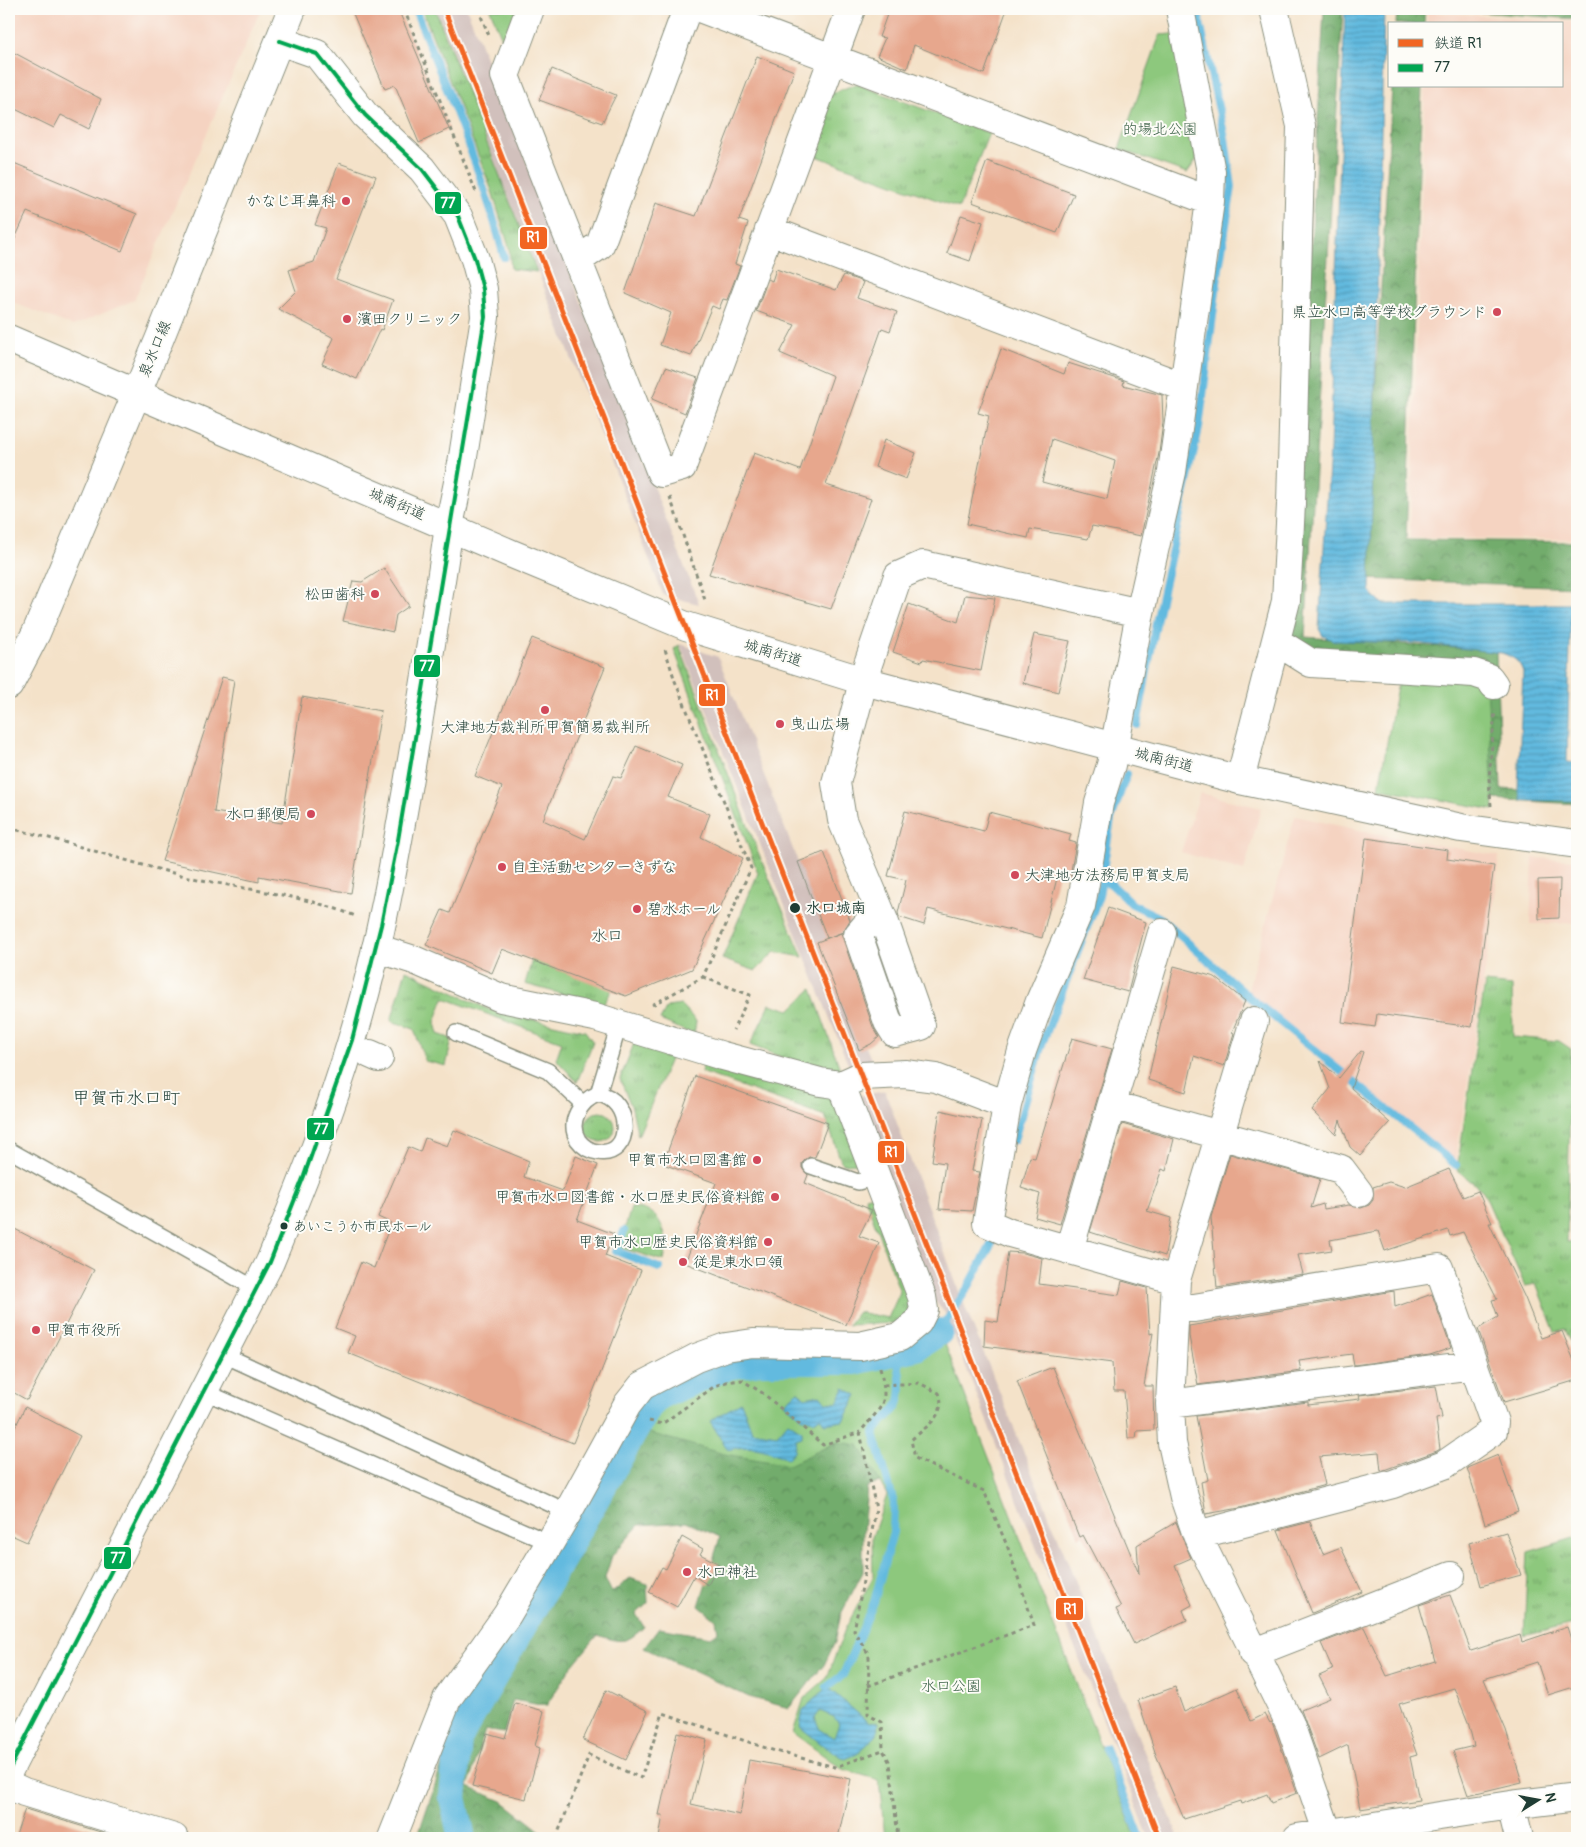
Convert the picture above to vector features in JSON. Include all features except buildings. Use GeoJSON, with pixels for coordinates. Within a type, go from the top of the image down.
{"type":"FeatureCollection","features":[{"type":"Feature","properties":{"kind":"street","name":"泉水口線"},"geometry":{"type":"LineString","coordinates":[[9,684],[36,632],[136,394],[292,9]]}},
{"type":"Feature","properties":{"kind":"street"},"geometry":{"type":"LineString","coordinates":[[530,9],[505,76],[662,473],[682,467],[850,9]]}},
{"type":"Feature","properties":{"kind":"street"},"geometry":{"type":"LineString","coordinates":[[578,260],[600,245],[687,9]]}},
{"type":"Feature","properties":{"kind":"street"},"geometry":{"type":"LineString","coordinates":[[702,9],[1210,201]]}},
{"type":"Feature","properties":{"kind":"street"},"geometry":{"type":"LineString","coordinates":[[1176,1280],[998,1228],[1007,1105],[1040,1001],[1081,906],[1099,803],[1115,748],[1140,613],[1172,472],[1210,201],[1211,172],[1180,9]]}},
{"type":"Feature","properties":{"kind":"street"},"geometry":{"type":"LineString","coordinates":[[1240,780],[1286,601],[1291,504],[1301,126],[1274,9]]}},
{"type":"Feature","properties":{"kind":"street"},"geometry":{"type":"LineString","coordinates":[[9,1770],[270,1262],[295,1200],[352,1040],[379,936],[402,820],[440,595],[449,526],[462,464],[485,317],[483,289],[475,259],[458,216],[422,169],[365,115],[318,54],[280,41]]}},
{"type":"Feature","properties":{"kind":"street"},"geometry":{"type":"LineString","coordinates":[[769,230],[1184,387]]}},
{"type":"Feature","properties":{"kind":"street","name":"城南街道"},"geometry":{"type":"LineString","coordinates":[[9,339],[686,626],[864,681],[1240,780],[1461,828],[1577,844]]}},
{"type":"Feature","properties":{"kind":"street"},"geometry":{"type":"LineString","coordinates":[[879,910],[842,820],[836,783],[864,681],[898,576],[923,566],[1140,613]]}},
{"type":"Feature","properties":{"kind":"street"},"geometry":{"type":"LineString","coordinates":[[1276,641],[1311,663],[1474,673],[1489,678],[1494,685]]}},
{"type":"Feature","properties":{"kind":"street"},"geometry":{"type":"LineString","coordinates":[[1069,1250],[1162,933]]}},
{"type":"Feature","properties":{"kind":"street"},"geometry":{"type":"LineString","coordinates":[[379,936],[414,960],[501,998],[595,1017],[619,1024],[684,1050],[723,1056],[820,1082],[841,1085],[861,1076],[905,1074],[936,1078],[1007,1105]]}},
{"type":"Feature","properties":{"kind":"street"},"geometry":{"type":"LineString","coordinates":[[1254,1021],[1176,1280],[1170,1404],[1172,1443],[1184,1497],[1197,1536],[1253,1653],[1290,1724],[1311,1837],[1510,1805],[1577,1798]]}},
{"type":"Feature","properties":{"kind":"street"},"geometry":{"type":"LineString","coordinates":[[392,1838],[447,1699],[507,1616],[568,1512],[627,1405],[642,1386],[696,1358],[726,1347],[753,1343],[860,1346],[900,1337],[918,1322],[924,1310],[922,1297],[841,1085]]}},
{"type":"Feature","properties":{"kind":"street"},"geometry":{"type":"LineString","coordinates":[[1112,1105],[1341,1169],[1359,1193]]}},
{"type":"Feature","properties":{"kind":"street"},"geometry":{"type":"LineString","coordinates":[[1176,1308],[1194,1308],[1439,1268],[1494,1422],[1493,1431],[1444,1465],[1394,1484],[1197,1536]]}},
{"type":"Feature","properties":{"kind":"street"},"geometry":{"type":"LineString","coordinates":[[1170,1404],[1473,1365]]}},
{"type":"Feature","properties":{"kind":"street"},"geometry":{"type":"LineString","coordinates":[[1253,1653],[1451,1576]]}},
{"type":"Feature","properties":{"kind":"street"},"geometry":{"type":"LineString","coordinates":[[9,1785],[24,1792],[174,1838]]}},
{"type":"Feature","properties":{"kind":"street"},"geometry":{"type":"LineString","coordinates":[[1510,1805],[1518,1838]]}},
{"type":"Feature","properties":{"kind":"lane"},"geometry":{"type":"LineString","coordinates":[[598,1094],[619,1024]]}},
{"type":"Feature","properties":{"kind":"lane"},"geometry":{"type":"LineString","coordinates":[[456,1034],[548,1071],[582,1103]]}},
{"type":"Feature","properties":{"kind":"lane"},"geometry":{"type":"LineString","coordinates":[[598,1094],[608,1095],[616,1103],[625,1130],[622,1140],[609,1151],[592,1151],[579,1141],[574,1122],[582,1103],[598,1094]]}},
{"type":"Feature","properties":{"kind":"lane"},"geometry":{"type":"LineString","coordinates":[[9,1150],[256,1289]]}},
{"type":"Feature","properties":{"kind":"lane"},"geometry":{"type":"LineString","coordinates":[[812,1166],[858,1182],[876,1177]]}},
{"type":"Feature","properties":{"kind":"lane"},"geometry":{"type":"LineString","coordinates":[[222,1354],[568,1512]]}},
{"type":"Feature","properties":{"kind":"lane"},"geometry":{"type":"LineString","coordinates":[[203,1391],[550,1543]]}},
{"type":"Feature","properties":{"kind":"path"},"geometry":{"type":"LineString","coordinates":[[404,9],[476,193]]}},
{"type":"Feature","properties":{"kind":"path"},"geometry":{"type":"LineString","coordinates":[[662,473],[707,606]]}},
{"type":"Feature","properties":{"kind":"path"},"geometry":{"type":"LineString","coordinates":[[619,1024],[703,977],[751,868],[675,681],[664,644]]}},
{"type":"Feature","properties":{"kind":"path"},"geometry":{"type":"LineString","coordinates":[[1491,807],[1489,779],[1496,695],[1494,685]]}},
{"type":"Feature","properties":{"kind":"path"},"geometry":{"type":"LineString","coordinates":[[9,828],[54,838],[181,875],[327,904],[379,936]]}},
{"type":"Feature","properties":{"kind":"path"},"geometry":{"type":"LineString","coordinates":[[703,977],[750,995],[726,1044],[723,1056]]}},
{"type":"Feature","properties":{"kind":"path"},"geometry":{"type":"LineString","coordinates":[[646,1420],[662,1424],[715,1386],[726,1382],[742,1380],[764,1394],[823,1444],[860,1432],[882,1405],[886,1397],[879,1362]]}},
{"type":"Feature","properties":{"kind":"path"},"geometry":{"type":"LineString","coordinates":[[868,1686],[1034,1625],[1008,1548],[984,1491],[915,1458],[911,1440],[939,1415],[942,1403],[939,1393],[929,1387],[906,1383],[884,1385]]}},
{"type":"Feature","properties":{"kind":"path"},"geometry":{"type":"LineString","coordinates":[[860,1432],[876,1509],[854,1631],[870,1655],[868,1714],[882,1722],[883,1750],[890,1763],[898,1838]]}},
{"type":"Feature","properties":{"kind":"path"},"geometry":{"type":"LineString","coordinates":[[556,1838],[589,1755],[641,1778],[664,1713],[775,1752],[835,1767],[883,1750]]}},
{"type":"Feature","properties":{"kind":"shaded area"},"geometry":{"type":"Polygon","coordinates":[[[9,9],[261,9],[134,300],[73,326],[9,301],[9,9]]]}},
{"type":"Feature","properties":{"kind":"shaded area"},"geometry":{"type":"Polygon","coordinates":[[[436,9],[467,9],[699,604],[663,595],[436,9]]]}},
{"type":"Feature","properties":{"kind":"shaded area","name":"県立水口高等学校グラウンド"},"geometry":{"type":"Polygon","coordinates":[[[1427,12],[1577,22],[1577,539],[1410,538],[1425,88],[1564,88],[1564,22],[1427,22],[1427,12]]]}},
{"type":"Feature","properties":{"kind":"shaded area"},"geometry":{"type":"Polygon","coordinates":[[[680,644],[718,657],[798,862],[824,852],[853,928],[818,942],[860,1049],[866,1047],[876,1071],[852,1074],[680,644]]]}},
{"type":"Feature","properties":{"kind":"shaded area"},"geometry":{"type":"Polygon","coordinates":[[[1200,793],[1261,808],[1244,871],[1181,852],[1200,793]]]}},
{"type":"Feature","properties":{"kind":"shaded area"},"geometry":{"type":"Polygon","coordinates":[[[1295,816],[1368,832],[1499,856],[1492,925],[1455,1162],[1247,993],[1295,816]]]}},
{"type":"Feature","properties":{"kind":"shaded area"},"geometry":{"type":"Polygon","coordinates":[[[1533,858],[1577,860],[1577,923],[1530,924],[1533,858]]]}},
{"type":"Feature","properties":{"kind":"shaded area"},"geometry":{"type":"Polygon","coordinates":[[[885,1091],[960,1294],[1179,1838],[1149,1838],[945,1313],[932,1298],[859,1096],[885,1091]]]}},
{"type":"Feature","properties":{"kind":"green space"},"geometry":{"type":"Polygon","coordinates":[[[422,9],[435,9],[537,272],[511,269],[509,247],[492,191],[422,9]]]}},
{"type":"Feature","properties":{"kind":"green space"},"geometry":{"type":"Polygon","coordinates":[[[490,9],[517,9],[504,44],[490,9]]]}},
{"type":"Feature","properties":{"kind":"green space"},"geometry":{"type":"Polygon","coordinates":[[[1324,9],[1343,9],[1305,637],[1496,651],[1501,789],[1577,793],[1577,804],[1474,798],[1469,672],[1289,652],[1324,9]]]}},
{"type":"Feature","properties":{"kind":"green space"},"geometry":{"type":"Polygon","coordinates":[[[1397,9],[1425,9],[1424,22],[1396,22],[1397,9]]]}},
{"type":"Feature","properties":{"kind":"green space"},"geometry":{"type":"Polygon","coordinates":[[[1434,9],[1577,9],[1577,19],[1434,9]]]}},
{"type":"Feature","properties":{"kind":"green space","name":"的場北公園"},"geometry":{"type":"Polygon","coordinates":[[[1173,34],[1197,159],[1187,173],[1119,149],[1160,35],[1173,34]]]}},
{"type":"Feature","properties":{"kind":"green space"},"geometry":{"type":"Polygon","coordinates":[[[856,84],[989,133],[959,208],[808,153],[830,94],[856,84]]]}},
{"type":"Feature","properties":{"kind":"green space"},"geometry":{"type":"Polygon","coordinates":[[[1392,88],[1422,88],[1406,540],[1577,542],[1577,587],[1365,579],[1392,88]]]}},
{"type":"Feature","properties":{"kind":"green space"},"geometry":{"type":"Polygon","coordinates":[[[679,645],[760,857],[803,957],[775,952],[756,971],[722,959],[758,873],[674,649],[679,645]]]}},
{"type":"Feature","properties":{"kind":"green space"},"geometry":{"type":"Polygon","coordinates":[[[1402,658],[1486,667],[1494,810],[1379,788],[1402,658]]]}},
{"type":"Feature","properties":{"kind":"green space"},"geometry":{"type":"Polygon","coordinates":[[[532,960],[612,990],[603,1005],[525,984],[532,960]]]}},
{"type":"Feature","properties":{"kind":"green space"},"geometry":{"type":"Polygon","coordinates":[[[406,970],[490,1010],[585,1031],[593,1042],[577,1082],[556,1059],[562,1042],[444,998],[435,1022],[438,1034],[452,1039],[446,1066],[425,1061],[414,1029],[391,1021],[406,970]]]}},
{"type":"Feature","properties":{"kind":"green space"},"geometry":{"type":"Polygon","coordinates":[[[1485,983],[1512,986],[1513,1037],[1559,1041],[1571,1049],[1567,1242],[1577,1242],[1577,1356],[1565,1329],[1555,1332],[1536,1284],[1525,1286],[1483,1191],[1457,1170],[1485,983]]]}},
{"type":"Feature","properties":{"kind":"green space"},"geometry":{"type":"Polygon","coordinates":[[[812,989],[841,1072],[815,1070],[750,1045],[770,1004],[790,1010],[812,989]]]}},
{"type":"Feature","properties":{"kind":"green space"},"geometry":{"type":"Polygon","coordinates":[[[681,1005],[696,1021],[694,1035],[660,1020],[667,1007],[681,1005]]]}},
{"type":"Feature","properties":{"kind":"green space"},"geometry":{"type":"Polygon","coordinates":[[[635,1041],[673,1052],[638,1136],[632,1108],[620,1079],[635,1041]]]}},
{"type":"Feature","properties":{"kind":"green space"},"geometry":{"type":"Polygon","coordinates":[[[703,1063],[838,1099],[861,1163],[842,1164],[825,1116],[701,1072],[703,1063]]]}},
{"type":"Feature","properties":{"kind":"green space"},"geometry":{"type":"Polygon","coordinates":[[[600,1112],[611,1116],[615,1127],[611,1138],[600,1142],[589,1138],[585,1127],[589,1116],[600,1112]]]}},
{"type":"Feature","properties":{"kind":"green space"},"geometry":{"type":"Polygon","coordinates":[[[876,1194],[915,1302],[901,1323],[848,1325],[858,1312],[888,1318],[900,1292],[865,1197],[876,1194]]]}},
{"type":"Feature","properties":{"kind":"green space"},"geometry":{"type":"Polygon","coordinates":[[[631,1208],[650,1212],[657,1218],[666,1242],[664,1261],[619,1247],[631,1208]]]}},
{"type":"Feature","properties":{"kind":"green space","name":"水口公園"},"geometry":{"type":"Polygon","coordinates":[[[940,1331],[1136,1838],[885,1838],[879,1780],[842,1769],[793,1733],[804,1698],[827,1678],[845,1629],[873,1577],[872,1537],[887,1495],[859,1445],[837,1442],[789,1465],[724,1454],[642,1431],[671,1392],[731,1365],[810,1351],[911,1346],[940,1331]]]}},
{"type":"Feature","properties":{"kind":"green space"},"geometry":{"type":"Polygon","coordinates":[[[798,1356],[892,1477],[867,1487],[863,1532],[863,1572],[841,1614],[835,1642],[824,1665],[789,1708],[749,1697],[644,1648],[659,1628],[711,1637],[718,1632],[716,1620],[699,1606],[720,1537],[686,1522],[639,1525],[612,1556],[605,1578],[612,1593],[630,1578],[647,1584],[648,1603],[636,1614],[644,1627],[632,1637],[623,1640],[612,1640],[598,1635],[572,1666],[546,1706],[513,1700],[504,1733],[485,1730],[468,1787],[502,1801],[547,1836],[546,1838],[417,1838],[448,1746],[611,1450],[654,1390],[735,1358],[798,1356]]]}},
{"type":"Feature","properties":{"kind":"green space"},"geometry":{"type":"Polygon","coordinates":[[[1577,1537],[1577,1623],[1524,1636],[1528,1552],[1577,1537]]]}},
{"type":"Feature","properties":{"kind":"water"},"geometry":{"type":"Polygon","coordinates":[[[1345,9],[1384,9],[1370,590],[1374,597],[1384,604],[1571,604],[1567,762],[1577,763],[1577,801],[1521,800],[1518,789],[1523,672],[1518,662],[1513,658],[1502,653],[1416,643],[1335,641],[1323,636],[1319,629],[1330,450],[1345,9]]]}},
{"type":"Feature","properties":{"kind":"water"},"geometry":{"type":"Polygon","coordinates":[[[844,1388],[857,1395],[843,1421],[825,1424],[820,1417],[814,1421],[802,1418],[784,1403],[798,1391],[805,1398],[820,1395],[826,1402],[837,1403],[844,1388]]]}},
{"type":"Feature","properties":{"kind":"water"},"geometry":{"type":"Polygon","coordinates":[[[741,1402],[752,1431],[777,1435],[788,1422],[802,1431],[802,1437],[796,1439],[794,1451],[787,1459],[758,1449],[743,1447],[728,1450],[710,1421],[741,1402]]]}},
{"type":"Feature","properties":{"kind":"water"},"geometry":{"type":"Polygon","coordinates":[[[827,1687],[869,1723],[878,1722],[877,1735],[857,1754],[845,1759],[800,1727],[803,1710],[827,1687]],[[820,1711],[815,1718],[820,1730],[834,1738],[839,1724],[834,1717],[820,1711]]]}},
{"type":"Feature","properties":{"kind":"waterway"},"geometry":{"type":"LineString","coordinates":[[415,9],[475,163],[504,257]]}},
{"type":"Feature","properties":{"kind":"waterway"},"geometry":{"type":"LineString","coordinates":[[1137,725],[1157,618],[1199,428],[1218,275],[1232,187],[1225,138],[1197,9]]}},
{"type":"Feature","properties":{"kind":"waterway"},"geometry":{"type":"LineString","coordinates":[[1014,1140],[1042,1044],[1099,896],[1111,819],[1127,774]]}},
{"type":"Feature","properties":{"kind":"waterway"},"geometry":{"type":"LineString","coordinates":[[1102,880],[1111,884],[1132,904],[1159,917],[1248,996],[1456,1165]]}},
{"type":"Feature","properties":{"kind":"waterway"},"geometry":{"type":"LineString","coordinates":[[624,1231],[616,1251],[659,1268]]}},
{"type":"Feature","properties":{"kind":"waterway"},"geometry":{"type":"LineString","coordinates":[[939,1332],[969,1286],[998,1232]]}},
{"type":"Feature","properties":{"kind":"waterway"},"geometry":{"type":"LineString","coordinates":[[462,1838],[453,1798],[458,1739],[648,1407],[660,1395],[728,1366],[761,1361],[854,1361],[916,1347],[939,1332]]}},
{"type":"Feature","properties":{"kind":"waterway"},"geometry":{"type":"LineString","coordinates":[[827,1687],[843,1675],[874,1602],[893,1532],[894,1503],[874,1433],[894,1410],[899,1400],[900,1379],[896,1351]]}},
{"type":"Feature","properties":{"kind":"waterway"},"geometry":{"type":"LineString","coordinates":[[1105,1748],[1141,1838]]}},
{"type":"Feature","properties":{"kind":"rail line","name":"R1"},"geometry":{"type":"LineString","coordinates":[[444,9],[1159,1838]]}},
{"type":"Feature","properties":{"kind":"transit line","name":"77"},"geometry":{"type":"LineString","coordinates":[[9,1770],[270,1262],[304,1176],[352,1040],[381,925],[398,840],[485,317],[483,289],[475,259],[458,216],[422,169],[365,115],[317,54],[280,41]]}},
{"type":"Feature","properties":{"kind":"place","name":"かなじ耳鼻科"},"geometry":{"type":"Point","coordinates":[346,201]}},
{"type":"Feature","properties":{"kind":"place","name":"県立水口高等学校グラウンド"},"geometry":{"type":"Point","coordinates":[1497,312]}},
{"type":"Feature","properties":{"kind":"place","name":"濱田クリニック"},"geometry":{"type":"Point","coordinates":[347,319]}},
{"type":"Feature","properties":{"kind":"place","name":"松田歯科"},"geometry":{"type":"Point","coordinates":[375,594]}},
{"type":"Feature","properties":{"kind":"place","name":"大津地方裁判所甲賀簡易裁判所"},"geometry":{"type":"Point","coordinates":[545,710]}},
{"type":"Feature","properties":{"kind":"place","name":"曳山広場"},"geometry":{"type":"Point","coordinates":[780,724]}},
{"type":"Feature","properties":{"kind":"place","name":"水口郵便局"},"geometry":{"type":"Point","coordinates":[311,814]}},
{"type":"Feature","properties":{"kind":"place","name":"自主活動センターきずな"},"geometry":{"type":"Point","coordinates":[502,867]}},
{"type":"Feature","properties":{"kind":"place","name":"大津地方法務局甲賀支局"},"geometry":{"type":"Point","coordinates":[1015,875]}},
{"type":"Feature","properties":{"kind":"place","name":"水口城南"},"geometry":{"type":"Point","coordinates":[795,908]}},
{"type":"Feature","properties":{"kind":"place","name":"碧水ホール"},"geometry":{"type":"Point","coordinates":[637,909]}},
{"type":"Feature","properties":{"kind":"place","name":"甲賀市水口図書館"},"geometry":{"type":"Point","coordinates":[757,1160]}},
{"type":"Feature","properties":{"kind":"place","name":"甲賀市水口図書館・水口歴史民俗資料館"},"geometry":{"type":"Point","coordinates":[775,1197]}},
{"type":"Feature","properties":{"kind":"place","name":"あいこうか市民ホール"},"geometry":{"type":"Point","coordinates":[284,1226]}},
{"type":"Feature","properties":{"kind":"place","name":"甲賀市水口歴史民俗資料館"},"geometry":{"type":"Point","coordinates":[768,1242]}},
{"type":"Feature","properties":{"kind":"place","name":"従是東水口領"},"geometry":{"type":"Point","coordinates":[683,1262]}},
{"type":"Feature","properties":{"kind":"place","name":"甲賀市役所"},"geometry":{"type":"Point","coordinates":[36,1330]}},
{"type":"Feature","properties":{"kind":"place","name":"水口神社"},"geometry":{"type":"Point","coordinates":[687,1572]}},
{"type":"Feature","properties":{"kind":"district","name":"水口"},"geometry":{"type":"Point","coordinates":[607,936]}},
{"type":"Feature","properties":{"kind":"district","name":"甲賀市水口町"},"geometry":{"type":"Point","coordinates":[126,1098]}}]}
